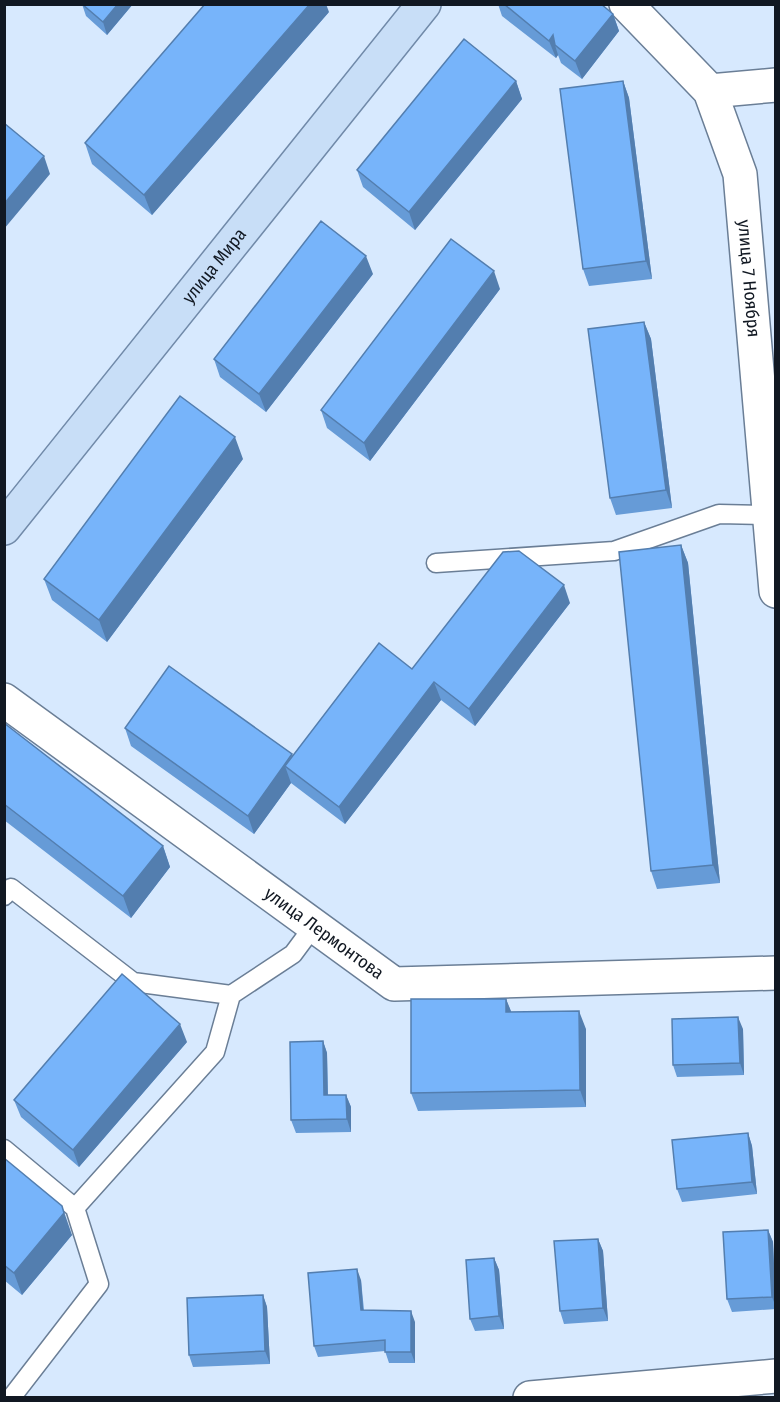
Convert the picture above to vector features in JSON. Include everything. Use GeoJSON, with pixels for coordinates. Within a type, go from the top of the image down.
{"type":"FeatureCollection","features":[{"type":"Feature","properties":{"kind":"main road","name":"улица Мира"},"geometry":{"type":"LineString","coordinates":[[4,528],[424,4]]}},
{"type":"Feature","properties":{"kind":"street","name":"улица 7 Ноября"},"geometry":{"type":"LineString","coordinates":[[626,4],[710,91],[740,174],[773,514],[776,591]]}},
{"type":"Feature","properties":{"kind":"street"},"geometry":{"type":"LineString","coordinates":[[710,91],[776,85]]}},
{"type":"Feature","properties":{"kind":"street","name":"улица Лермонтова"},"geometry":{"type":"LineString","coordinates":[[4,700],[394,984],[776,973]]}},
{"type":"Feature","properties":{"kind":"street"},"geometry":{"type":"LineString","coordinates":[[530,1398],[776,1376]]}},
{"type":"Feature","properties":{"kind":"lane"},"geometry":{"type":"LineString","coordinates":[[436,563],[614,552],[719,514],[773,514]]}},
{"type":"Feature","properties":{"kind":"lane"},"geometry":{"type":"LineString","coordinates":[[4,896],[10,888],[133,982],[231,995]]}},
{"type":"Feature","properties":{"kind":"lane"},"geometry":{"type":"LineString","coordinates":[[75,1208],[214,1052],[231,995],[293,954],[314,927]]}},
{"type":"Feature","properties":{"kind":"lane"},"geometry":{"type":"LineString","coordinates":[[4,1149],[75,1208],[99,1284],[11,1398]]}},
{"type":"Feature","properties":{"kind":"building"},"geometry":{"type":"Polygon","coordinates":[[[82,4],[118,4],[103,22],[82,4]]]}},
{"type":"Feature","properties":{"kind":"building"},"geometry":{"type":"Polygon","coordinates":[[[205,4],[310,4],[144,195],[85,143],[205,4]]]}},
{"type":"Feature","properties":{"kind":"building"},"geometry":{"type":"Polygon","coordinates":[[[504,4],[601,4],[613,14],[575,61],[555,45],[553,35],[549,41],[504,4]]]}},
{"type":"Feature","properties":{"kind":"building"},"geometry":{"type":"Polygon","coordinates":[[[464,39],[516,81],[409,212],[357,170],[464,39]]]}},
{"type":"Feature","properties":{"kind":"building"},"geometry":{"type":"Polygon","coordinates":[[[623,81],[646,261],[583,269],[560,89],[623,81]]]}},
{"type":"Feature","properties":{"kind":"building"},"geometry":{"type":"Polygon","coordinates":[[[4,123],[44,156],[4,204],[4,123]]]}},
{"type":"Feature","properties":{"kind":"building"},"geometry":{"type":"Polygon","coordinates":[[[321,221],[366,256],[259,394],[214,359],[321,221]]]}},
{"type":"Feature","properties":{"kind":"building"},"geometry":{"type":"Polygon","coordinates":[[[451,239],[494,271],[364,443],[321,410],[451,239]]]}},
{"type":"Feature","properties":{"kind":"building"},"geometry":{"type":"Polygon","coordinates":[[[644,322],[666,490],[610,498],[588,329],[644,322]]]}},
{"type":"Feature","properties":{"kind":"building"},"geometry":{"type":"Polygon","coordinates":[[[180,396],[235,437],[99,620],[44,579],[180,396]]]}},
{"type":"Feature","properties":{"kind":"building"},"geometry":{"type":"Polygon","coordinates":[[[681,545],[713,865],[651,871],[619,552],[681,545]]]}},
{"type":"Feature","properties":{"kind":"building"},"geometry":{"type":"Polygon","coordinates":[[[519,551],[564,585],[469,709],[434,682],[339,807],[285,766],[379,643],[412,669],[503,552],[519,551]]]}},
{"type":"Feature","properties":{"kind":"building"},"geometry":{"type":"Polygon","coordinates":[[[169,666],[292,754],[248,816],[125,728],[169,666]]]}},
{"type":"Feature","properties":{"kind":"building"},"geometry":{"type":"Polygon","coordinates":[[[4,723],[163,846],[123,896],[4,804],[4,723]]]}},
{"type":"Feature","properties":{"kind":"building"},"geometry":{"type":"Polygon","coordinates":[[[122,974],[180,1024],[73,1150],[14,1100],[122,974]]]}},
{"type":"Feature","properties":{"kind":"building"},"geometry":{"type":"Polygon","coordinates":[[[411,999],[506,999],[506,1012],[579,1011],[580,1090],[411,1093],[411,999]]]}},
{"type":"Feature","properties":{"kind":"building"},"geometry":{"type":"Polygon","coordinates":[[[738,1017],[740,1063],[673,1065],[672,1019],[738,1017]]]}},
{"type":"Feature","properties":{"kind":"building"},"geometry":{"type":"Polygon","coordinates":[[[323,1041],[324,1095],[346,1095],[347,1119],[291,1120],[290,1042],[323,1041]]]}},
{"type":"Feature","properties":{"kind":"building"},"geometry":{"type":"Polygon","coordinates":[[[748,1133],[752,1182],[677,1189],[672,1140],[748,1133]]]}},
{"type":"Feature","properties":{"kind":"building"},"geometry":{"type":"Polygon","coordinates":[[[4,1158],[62,1206],[64,1213],[14,1273],[4,1265],[4,1158]]]}},
{"type":"Feature","properties":{"kind":"building"},"geometry":{"type":"Polygon","coordinates":[[[768,1230],[772,1297],[727,1299],[723,1232],[768,1230]]]}},
{"type":"Feature","properties":{"kind":"building"},"geometry":{"type":"Polygon","coordinates":[[[598,1239],[603,1308],[560,1311],[554,1241],[598,1239]]]}},
{"type":"Feature","properties":{"kind":"building"},"geometry":{"type":"Polygon","coordinates":[[[494,1258],[499,1316],[470,1319],[466,1260],[494,1258]]]}},
{"type":"Feature","properties":{"kind":"building"},"geometry":{"type":"Polygon","coordinates":[[[357,1269],[361,1310],[411,1311],[411,1352],[385,1352],[385,1340],[314,1346],[308,1273],[357,1269]]]}},
{"type":"Feature","properties":{"kind":"building"},"geometry":{"type":"Polygon","coordinates":[[[263,1295],[265,1351],[189,1355],[187,1298],[263,1295]]]}}]}
